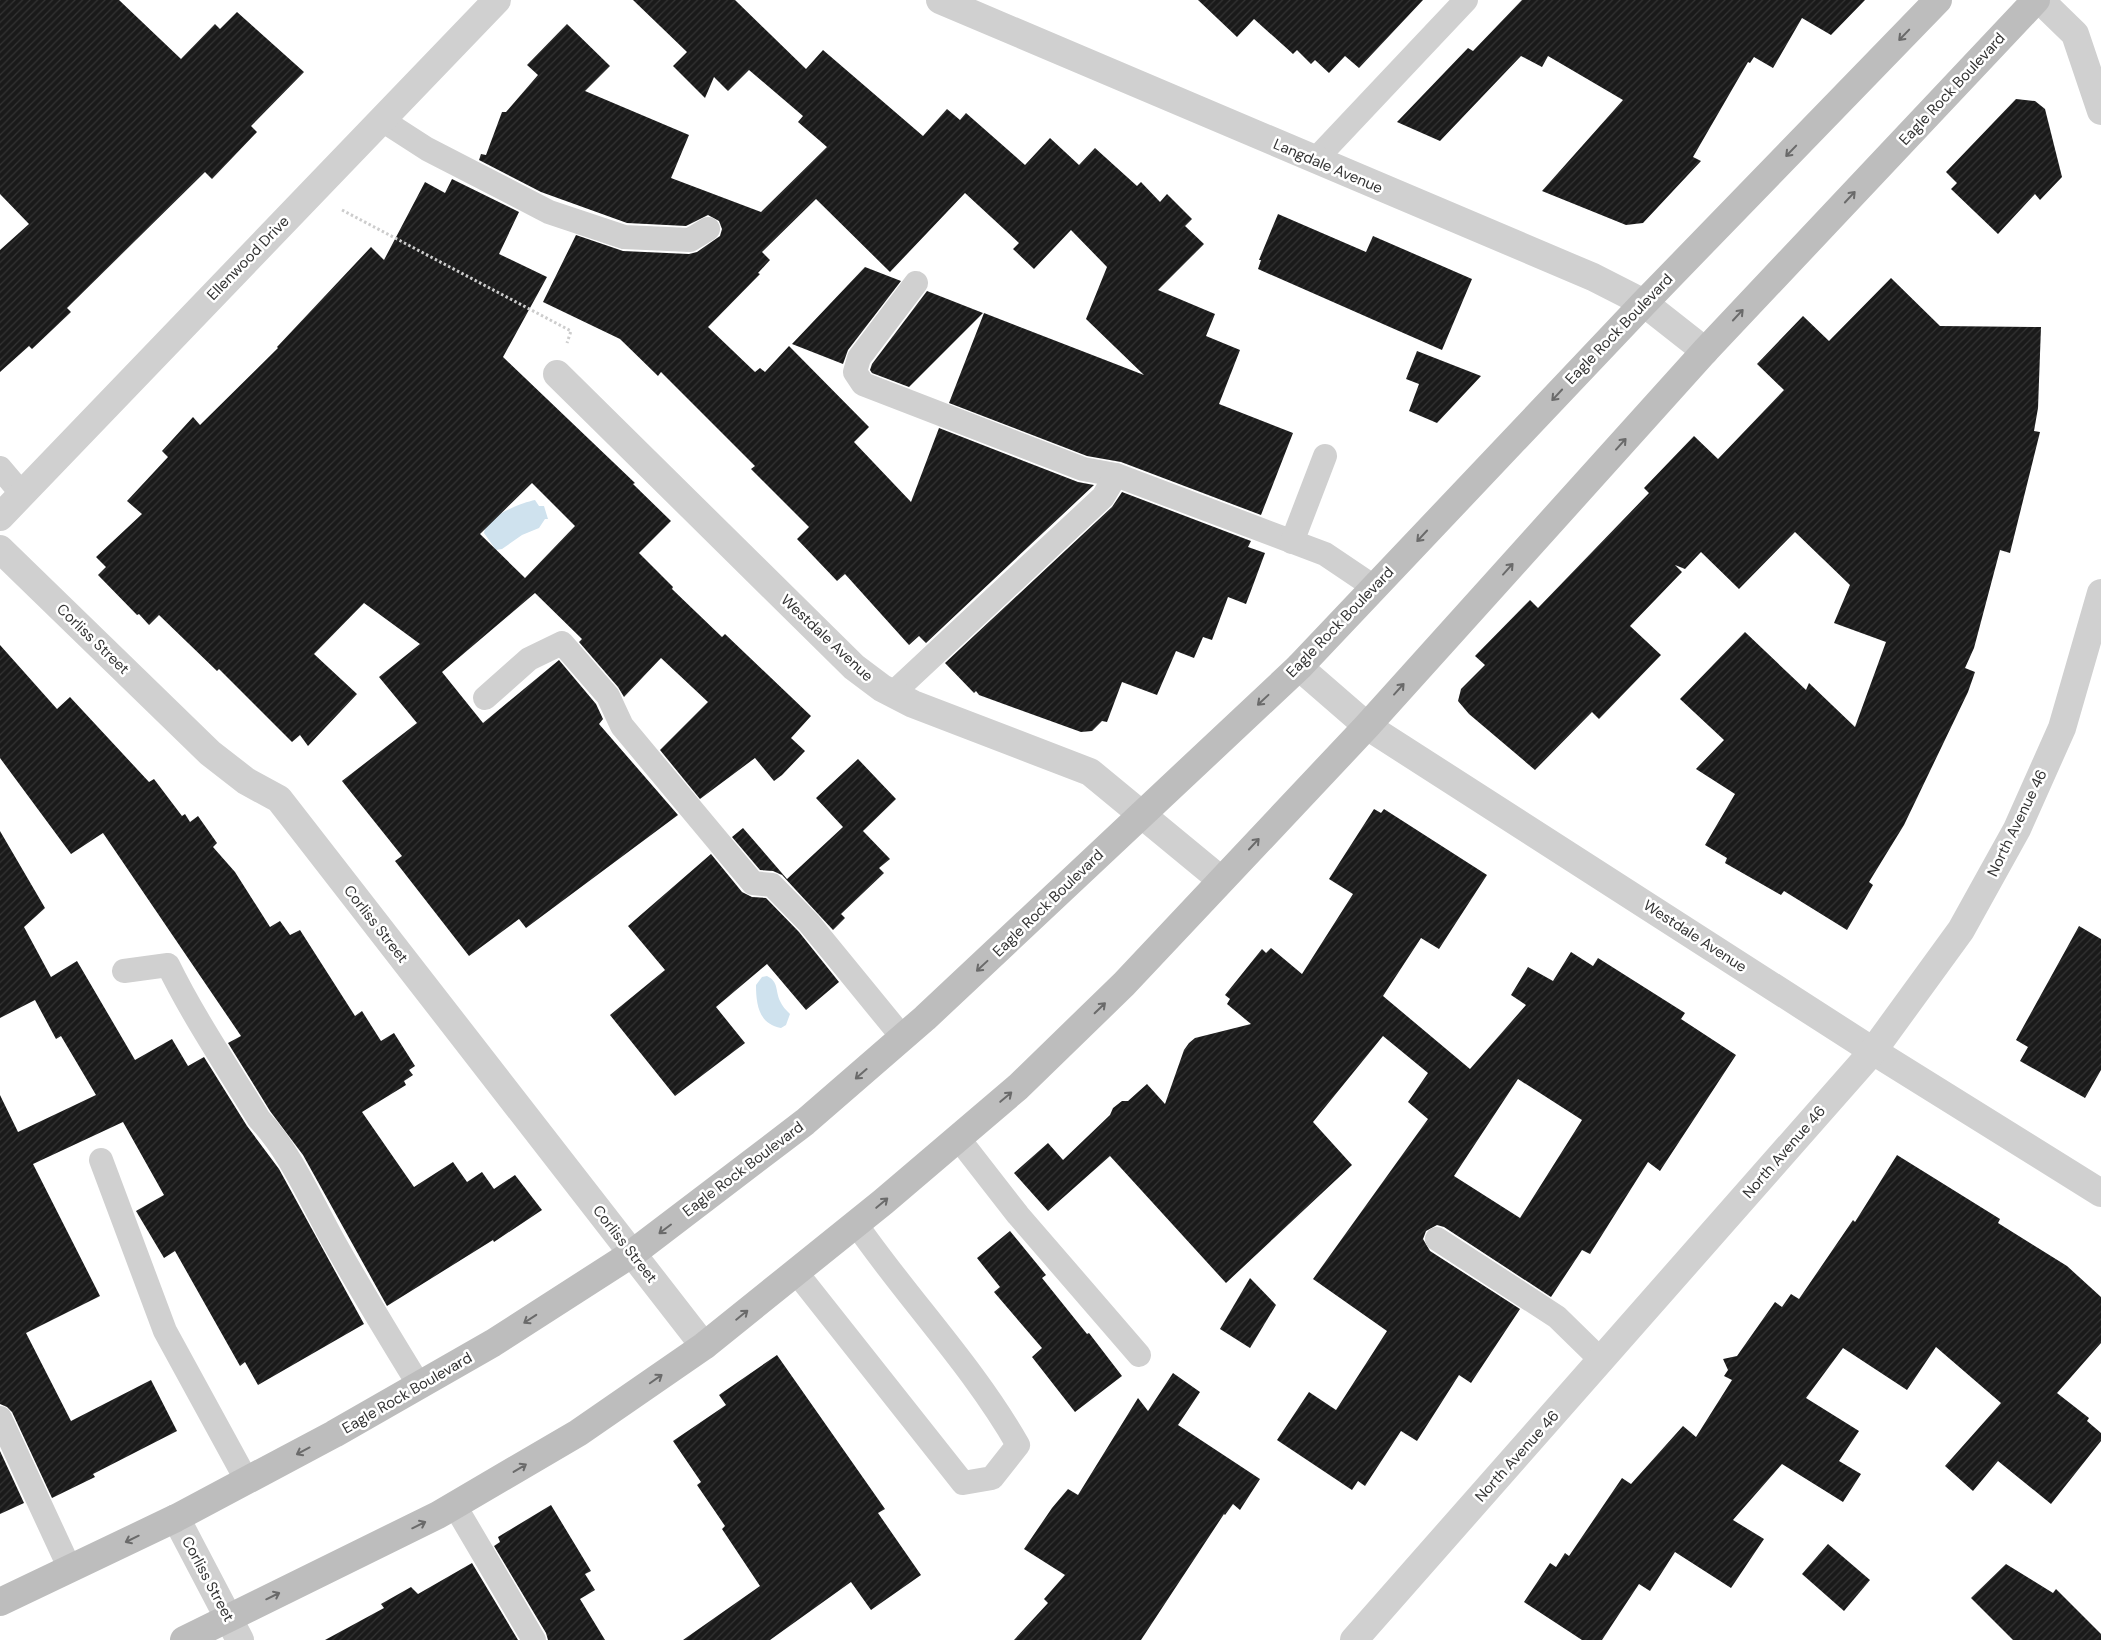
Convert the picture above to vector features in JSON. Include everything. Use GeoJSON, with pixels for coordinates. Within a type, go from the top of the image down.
{"type":"FeatureCollection","features":[{"type":"Feature","properties":{"kind":"main road","name":"Eagle Rock Boulevard"},"geometry":{"type":"LineString","coordinates":[[0,1602],[176,1518],[334,1434],[493,1343],[633,1253],[805,1122],[903,1038],[1299,667],[1644,303],[1938,0]]}},
{"type":"Feature","properties":{"kind":"main road","name":"Eagle Rock Boulevard"},"geometry":{"type":"LineString","coordinates":[[184,1640],[235,1629],[455,1506],[578,1434],[704,1346],[856,1224],[1018,1087],[1124,984],[1367,726],[1705,351],[2036,0]]}},
{"type":"Feature","properties":{"kind":"street","name":"Ellenwood Drive"},"geometry":{"type":"LineString","coordinates":[[0,517],[497,0]]}},
{"type":"Feature","properties":{"kind":"street","name":"Langdale Avenue"},"geometry":{"type":"LineString","coordinates":[[940,0],[1592,277],[1644,303],[1705,351]]}},
{"type":"Feature","properties":{"kind":"street"},"geometry":{"type":"LineString","coordinates":[[2040,0],[2075,34],[2101,111]]}},
{"type":"Feature","properties":{"kind":"street","name":"Westdale Avenue"},"geometry":{"type":"LineString","coordinates":[[557,374],[854,667],[892,694],[1090,772],[1221,880]]}},
{"type":"Feature","properties":{"kind":"street","name":"Corliss Street"},"geometry":{"type":"LineString","coordinates":[[0,549],[210,753],[246,781],[279,799],[704,1346]]}},
{"type":"Feature","properties":{"kind":"street","name":"North Avenue 46"},"geometry":{"type":"LineString","coordinates":[[1354,1640],[1602,1361],[1873,1051],[1961,930],[2017,829],[2062,728],[2101,593]]}},
{"type":"Feature","properties":{"kind":"street","name":"Westdale Avenue"},"geometry":{"type":"LineString","coordinates":[[1299,667],[1367,726],[1873,1051],[2101,1194]]}},
{"type":"Feature","properties":{"kind":"street","name":"Corliss Street"},"geometry":{"type":"LineString","coordinates":[[176,1518],[235,1629]]}},
{"type":"Feature","properties":{"kind":"lane"},"geometry":{"type":"LineString","coordinates":[[1315,160],[1466,0]]}},
{"type":"Feature","properties":{"kind":"lane"},"geometry":{"type":"LineString","coordinates":[[382,120],[427,150],[549,212],[624,237],[690,240],[708,229]]}},
{"type":"Feature","properties":{"kind":"lane"},"geometry":{"type":"LineString","coordinates":[[916,283],[859,358],[855,372],[863,384],[1084,469],[1116,475],[1325,554],[1374,587]]}},
{"type":"Feature","properties":{"kind":"lane"},"geometry":{"type":"LineString","coordinates":[[1292,542],[1324,456]]}},
{"type":"Feature","properties":{"kind":"lane"},"geometry":{"type":"LineString","coordinates":[[0,468],[22,494]]}},
{"type":"Feature","properties":{"kind":"lane"},"geometry":{"type":"LineString","coordinates":[[892,694],[1102,497],[1116,475]]}},
{"type":"Feature","properties":{"kind":"lane"},"geometry":{"type":"LineString","coordinates":[[485,698],[530,660],[562,643],[608,696],[622,726],[753,883],[772,885],[809,923],[903,1038]]}},
{"type":"Feature","properties":{"kind":"lane"},"geometry":{"type":"LineString","coordinates":[[124,971],[168,965],[189,1008],[212,1040],[260,1119],[270,1130],[290,1162],[354,1277],[419,1385]]}},
{"type":"Feature","properties":{"kind":"lane"},"geometry":{"type":"LineString","coordinates":[[958,1138],[1018,1215],[1139,1355]]}},
{"type":"Feature","properties":{"kind":"lane"},"geometry":{"type":"LineString","coordinates":[[101,1160],[165,1331],[247,1480]]}},
{"type":"Feature","properties":{"kind":"lane"},"geometry":{"type":"LineString","coordinates":[[796,1272],[964,1483],[992,1478],[1018,1445],[996,1408],[890,1273],[856,1224]]}},
{"type":"Feature","properties":{"kind":"lane"},"geometry":{"type":"LineString","coordinates":[[1437,1239],[1557,1317],[1602,1361]]}},
{"type":"Feature","properties":{"kind":"lane"},"geometry":{"type":"LineString","coordinates":[[0,1418],[70,1569]]}},
{"type":"Feature","properties":{"kind":"lane"},"geometry":{"type":"LineString","coordinates":[[455,1506],[534,1640]]}},
{"type":"Feature","properties":{"kind":"path"},"geometry":{"type":"LineString","coordinates":[[310,194],[571,331],[557,374]]}},
{"type":"Feature","properties":{"kind":"water"},"geometry":{"type":"Polygon","coordinates":[[[535,500],[539,506],[544,506],[548,519],[545,519],[539,528],[522,535],[502,549],[496,550],[484,533],[486,527],[505,511],[535,500]]]}},
{"type":"Feature","properties":{"kind":"water"},"geometry":{"type":"Polygon","coordinates":[[[767,976],[775,984],[781,1003],[790,1014],[786,1025],[781,1028],[774,1026],[763,1018],[758,1006],[756,985],[762,977],[767,976]]]}},
{"type":"Feature","properties":{"kind":"building"},"geometry":{"type":"Polygon","coordinates":[[[0,0],[119,0],[181,59],[215,24],[220,29],[237,12],[304,72],[251,126],[257,132],[212,179],[205,172],[67,308],[71,312],[32,349],[29,346],[0,372],[0,250],[29,224],[0,194],[0,0]]]}},
{"type":"Feature","properties":{"kind":"building"},"geometry":{"type":"Polygon","coordinates":[[[633,0],[735,0],[806,69],[823,50],[923,136],[947,109],[960,120],[966,113],[1025,165],[1050,138],[1079,165],[1095,148],[1137,186],[1141,182],[1160,202],[1167,194],[1192,219],[1185,226],[1204,244],[1158,290],[1215,314],[1206,336],[1240,350],[1219,404],[1293,433],[1261,515],[1121,462],[1087,456],[949,403],[984,313],[1144,375],[1086,319],[1107,267],[1071,230],[1034,269],[1013,249],[1019,243],[965,193],[890,272],[816,199],[762,252],[770,260],[758,273],[760,274],[708,327],[755,372],[760,368],[765,372],[789,346],[869,427],[854,442],[911,502],[939,428],[1078,482],[1094,485],[926,643],[919,636],[909,645],[845,574],[837,581],[797,539],[809,527],[751,469],[755,466],[661,372],[658,376],[620,339],[543,302],[576,235],[623,251],[689,254],[697,252],[720,236],[722,229],[719,221],[708,215],[686,226],[627,223],[541,192],[479,160],[481,154],[486,155],[502,112],[506,112],[538,75],[527,65],[567,24],[610,66],[585,91],[689,135],[671,178],[761,212],[827,147],[798,122],[803,116],[749,70],[728,91],[714,77],[705,98],[673,66],[687,52],[633,0]]]}},
{"type":"Feature","properties":{"kind":"building"},"geometry":{"type":"Polygon","coordinates":[[[1198,0],[1423,0],[1359,68],[1345,56],[1329,73],[1315,60],[1311,64],[1297,50],[1293,54],[1254,19],[1237,37],[1198,0]]]}},
{"type":"Feature","properties":{"kind":"building"},"geometry":{"type":"Polygon","coordinates":[[[1522,0],[1865,0],[1831,35],[1802,18],[1773,68],[1754,57],[1750,63],[1748,62],[1693,157],[1701,161],[1643,223],[1626,225],[1542,191],[1623,100],[1548,56],[1542,67],[1521,56],[1440,141],[1397,122],[1468,48],[1473,51],[1522,0]]]}},
{"type":"Feature","properties":{"kind":"building"},"geometry":{"type":"Polygon","coordinates":[[[2016,99],[2035,101],[2045,109],[2062,177],[2040,200],[2035,194],[1998,234],[1951,189],[1957,183],[1946,172],[2016,99]]]}},
{"type":"Feature","properties":{"kind":"building"},"geometry":{"type":"Polygon","coordinates":[[[452,179],[519,212],[499,254],[547,277],[503,357],[635,483],[633,484],[671,521],[639,553],[673,587],[672,589],[722,637],[725,634],[811,716],[791,738],[805,751],[774,781],[755,758],[700,799],[660,750],[708,702],[661,658],[624,697],[618,687],[579,642],[582,639],[535,593],[442,672],[483,723],[559,660],[596,704],[603,719],[599,724],[678,815],[526,928],[519,919],[469,956],[395,861],[402,856],[342,781],[417,723],[379,677],[420,644],[364,603],[314,654],[357,694],[308,746],[300,735],[292,742],[219,669],[217,671],[159,615],[149,625],[139,614],[137,615],[98,575],[106,567],[96,557],[142,514],[127,501],[168,457],[162,451],[193,417],[200,425],[278,348],[371,247],[384,260],[425,182],[445,193],[452,179]],[[532,483],[480,534],[525,578],[575,526],[532,483]]]}},
{"type":"Feature","properties":{"kind":"building"},"geometry":{"type":"Polygon","coordinates":[[[1278,214],[1366,252],[1373,236],[1472,279],[1442,350],[1258,269],[1261,260],[1259,260],[1278,214]]]}},
{"type":"Feature","properties":{"kind":"building"},"geometry":{"type":"Polygon","coordinates":[[[865,267],[901,281],[848,350],[843,364],[792,344],[865,267]]]}},
{"type":"Feature","properties":{"kind":"building"},"geometry":{"type":"Polygon","coordinates":[[[1891,278],[1940,326],[2041,327],[2038,408],[2034,431],[2040,432],[2010,553],[2000,550],[1974,648],[1965,668],[1975,672],[1968,692],[1904,825],[1869,882],[1873,885],[1847,930],[1784,891],[1781,895],[1725,863],[1727,858],[1705,845],[1735,794],[1696,769],[1724,740],[1680,699],[1745,632],[1806,690],[1809,683],[1855,727],[1886,642],[1834,623],[1850,585],[1795,532],[1739,589],[1701,552],[1685,569],[1675,565],[1682,572],[1630,626],[1661,655],[1599,719],[1592,712],[1535,770],[1469,714],[1458,701],[1461,689],[1485,665],[1475,656],[1530,600],[1538,608],[1649,493],[1644,488],[1694,436],[1718,459],[1784,390],[1757,364],[1803,316],[1829,341],[1891,278]]]}},
{"type":"Feature","properties":{"kind":"building"},"geometry":{"type":"Polygon","coordinates":[[[927,291],[983,313],[909,387],[872,373],[870,370],[872,364],[927,291]]]}},
{"type":"Feature","properties":{"kind":"building"},"geometry":{"type":"Polygon","coordinates":[[[1417,351],[1481,376],[1437,423],[1409,411],[1419,384],[1406,379],[1417,351]]]}},
{"type":"Feature","properties":{"kind":"building"},"geometry":{"type":"Polygon","coordinates":[[[1122,492],[1251,541],[1248,547],[1265,553],[1246,604],[1228,597],[1212,640],[1203,637],[1194,658],[1176,651],[1157,695],[1122,682],[1107,722],[1102,721],[1092,731],[1081,732],[979,695],[976,691],[974,693],[945,663],[1112,507],[1122,492]]]}},
{"type":"Feature","properties":{"kind":"building"},"geometry":{"type":"Polygon","coordinates":[[[0,645],[57,709],[70,697],[149,782],[154,779],[182,816],[185,814],[190,822],[198,816],[217,843],[213,847],[235,872],[270,927],[280,921],[290,935],[300,930],[355,1016],[362,1011],[381,1041],[394,1033],[415,1066],[409,1070],[413,1075],[404,1081],[406,1085],[362,1112],[414,1187],[453,1162],[467,1182],[482,1172],[494,1189],[515,1175],[542,1210],[494,1242],[493,1240],[387,1306],[303,1155],[270,1111],[228,1043],[241,1036],[103,833],[71,854],[0,758],[0,645]]]}},
{"type":"Feature","properties":{"kind":"building"},"geometry":{"type":"Polygon","coordinates":[[[858,759],[896,799],[863,831],[890,859],[879,868],[884,873],[841,914],[845,918],[833,930],[782,875],[773,871],[760,870],[732,837],[743,828],[787,879],[843,827],[816,798],[858,759]]]}},
{"type":"Feature","properties":{"kind":"building"},"geometry":{"type":"Polygon","coordinates":[[[1374,809],[1381,813],[1384,809],[1487,875],[1439,949],[1421,938],[1383,996],[1470,1069],[1526,1005],[1511,995],[1528,967],[1553,981],[1571,952],[1593,966],[1598,958],[1685,1013],[1681,1019],[1736,1055],[1660,1171],[1648,1162],[1590,1254],[1582,1250],[1551,1297],[1444,1227],[1437,1225],[1426,1231],[1423,1239],[1430,1251],[1520,1309],[1471,1383],[1459,1375],[1417,1441],[1401,1431],[1365,1486],[1358,1481],[1352,1490],[1277,1440],[1309,1392],[1336,1410],[1387,1331],[1313,1279],[1428,1119],[1408,1102],[1428,1073],[1383,1036],[1313,1122],[1352,1165],[1226,1283],[1110,1156],[1048,1211],[1014,1173],[1048,1143],[1063,1160],[1110,1115],[1113,1108],[1122,1101],[1128,1101],[1147,1084],[1165,1104],[1184,1050],[1189,1043],[1195,1038],[1251,1024],[1227,1004],[1230,999],[1225,995],[1262,949],[1266,953],[1271,948],[1302,974],[1353,894],[1329,879],[1374,809]],[[1518,1079],[1454,1176],[1520,1218],[1582,1120],[1518,1079]]]}},
{"type":"Feature","properties":{"kind":"building"},"geometry":{"type":"Polygon","coordinates":[[[0,831],[45,908],[24,927],[51,977],[77,961],[135,1060],[172,1039],[188,1066],[204,1057],[247,1126],[279,1169],[364,1324],[258,1385],[245,1362],[240,1366],[175,1251],[164,1258],[136,1211],[164,1195],[123,1122],[33,1164],[100,1296],[26,1333],[71,1421],[151,1380],[177,1431],[93,1474],[95,1477],[52,1498],[12,1412],[0,1404],[0,1095],[18,1132],[96,1095],[61,1036],[56,1039],[35,1000],[0,1018],[0,831]]]}},
{"type":"Feature","properties":{"kind":"building"},"geometry":{"type":"Polygon","coordinates":[[[711,854],[742,892],[752,897],[766,898],[799,932],[839,982],[806,1010],[767,964],[716,1007],[745,1043],[675,1096],[610,1015],[665,970],[628,926],[711,854]]]}},
{"type":"Feature","properties":{"kind":"building"},"geometry":{"type":"Polygon","coordinates":[[[2079,926],[2101,939],[2101,1070],[2085,1098],[2020,1061],[2028,1047],[2016,1040],[2079,926]]]}},
{"type":"Feature","properties":{"kind":"building"},"geometry":{"type":"Polygon","coordinates":[[[1897,1155],[2000,1219],[1998,1223],[2067,1266],[2101,1297],[2101,1343],[2057,1393],[2089,1418],[2087,1421],[2101,1433],[2101,1441],[2051,1504],[1998,1461],[1973,1491],[1945,1466],[2001,1403],[1936,1347],[1907,1390],[1843,1348],[1806,1398],[1859,1431],[1839,1461],[1861,1474],[1843,1502],[1782,1464],[1733,1520],[1764,1539],[1731,1588],[1675,1552],[1650,1591],[1639,1584],[1602,1640],[1582,1640],[1524,1602],[1550,1563],[1556,1567],[1565,1553],[1569,1556],[1622,1478],[1631,1484],[1683,1426],[1696,1437],[1732,1380],[1724,1376],[1728,1370],[1723,1359],[1737,1356],[1775,1302],[1782,1307],[1791,1294],[1799,1299],[1853,1220],[1855,1222],[1897,1155]]]}},
{"type":"Feature","properties":{"kind":"building"},"geometry":{"type":"Polygon","coordinates":[[[1010,1231],[1046,1275],[1042,1278],[1087,1334],[1089,1333],[1122,1376],[1075,1412],[1032,1357],[1042,1348],[994,1292],[1000,1287],[977,1258],[1010,1231]]]}},
{"type":"Feature","properties":{"kind":"building"},"geometry":{"type":"Polygon","coordinates":[[[1250,1278],[1276,1305],[1250,1348],[1220,1329],[1250,1278]]]}},
{"type":"Feature","properties":{"kind":"building"},"geometry":{"type":"Polygon","coordinates":[[[777,1355],[885,1509],[878,1513],[921,1575],[871,1610],[851,1582],[770,1640],[683,1640],[760,1586],[722,1529],[725,1526],[697,1485],[701,1482],[673,1441],[726,1405],[719,1395],[777,1355]]]}},
{"type":"Feature","properties":{"kind":"building"},"geometry":{"type":"Polygon","coordinates":[[[1173,1373],[1200,1392],[1178,1425],[1260,1479],[1240,1510],[1233,1504],[1224,1514],[1141,1640],[1014,1640],[1048,1603],[1044,1599],[1065,1575],[1024,1549],[1052,1508],[1068,1489],[1078,1495],[1138,1398],[1148,1411],[1173,1373]]]}},
{"type":"Feature","properties":{"kind":"building"},"geometry":{"type":"Polygon","coordinates":[[[0,1451],[24,1503],[0,1514],[0,1451]]]}},
{"type":"Feature","properties":{"kind":"building"},"geometry":{"type":"Polygon","coordinates":[[[551,1505],[591,1571],[585,1574],[595,1590],[580,1599],[605,1640],[548,1640],[546,1633],[494,1546],[500,1542],[498,1537],[551,1505]]]}},
{"type":"Feature","properties":{"kind":"building"},"geometry":{"type":"Polygon","coordinates":[[[1828,1544],[1870,1580],[1844,1611],[1802,1574],[1828,1544]]]}},
{"type":"Feature","properties":{"kind":"building"},"geometry":{"type":"Polygon","coordinates":[[[472,1563],[518,1640],[325,1640],[384,1608],[381,1604],[411,1587],[418,1594],[472,1563]]]}},
{"type":"Feature","properties":{"kind":"building"},"geometry":{"type":"Polygon","coordinates":[[[2006,1564],[2053,1593],[2056,1589],[2101,1634],[2101,1640],[2013,1640],[1971,1598],[2006,1564]]]}}]}
